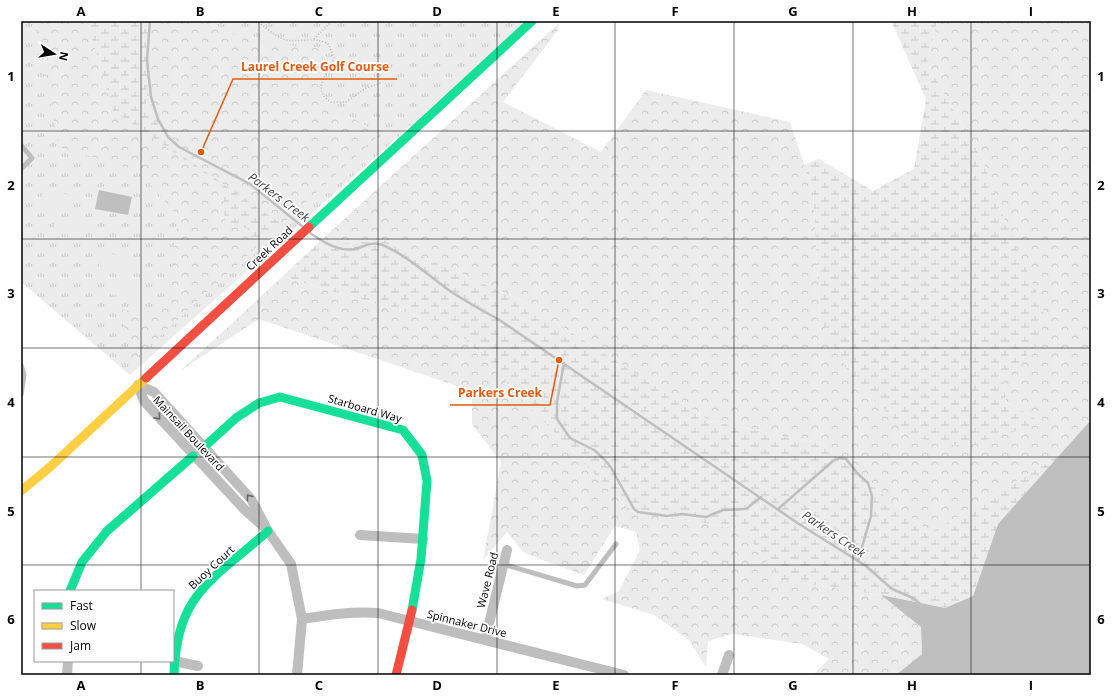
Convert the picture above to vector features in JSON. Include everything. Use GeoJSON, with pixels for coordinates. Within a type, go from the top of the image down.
{"type":"FeatureCollection","features":[{"type":"Feature","properties":{"kind":"street","name":"Creek Road"},"geometry":{"type":"LineString","coordinates":[[21,491],[50,467],[532,21]]}},
{"type":"Feature","properties":{"kind":"street","name":"Mainsail Boulevard"},"geometry":{"type":"LineString","coordinates":[[138,385],[154,392],[251,499],[268,530],[291,564],[302,619],[297,675]]}},
{"type":"Feature","properties":{"kind":"street","name":"Mainsail Boulevard"},"geometry":{"type":"LineString","coordinates":[[138,385],[144,401],[245,510],[268,530]]}},
{"type":"Feature","properties":{"kind":"street","name":"Starboard Way"},"geometry":{"type":"LineString","coordinates":[[204,447],[236,418],[259,403],[280,397],[403,430],[422,455],[427,481],[423,539],[416,593],[396,675]]}},
{"type":"Feature","properties":{"kind":"street"},"geometry":{"type":"LineString","coordinates":[[70,590],[82,562],[107,531],[194,456]]}},
{"type":"Feature","properties":{"kind":"street","name":"Buoy Court"},"geometry":{"type":"LineString","coordinates":[[174,675],[174,661],[183,619],[198,592],[268,530]]}},
{"type":"Feature","properties":{"kind":"street"},"geometry":{"type":"LineString","coordinates":[[360,535],[423,539]]}},
{"type":"Feature","properties":{"kind":"street","name":"Wave Road"},"geometry":{"type":"LineString","coordinates":[[485,640],[507,550]]}},
{"type":"Feature","properties":{"kind":"street","name":"Spinnaker Drive"},"geometry":{"type":"LineString","coordinates":[[302,619],[366,612],[409,621],[624,675]]}},
{"type":"Feature","properties":{"kind":"street"},"geometry":{"type":"LineString","coordinates":[[722,675],[729,655]]}},
{"type":"Feature","properties":{"kind":"street"},"geometry":{"type":"LineString","coordinates":[[174,661],[198,666]]}},
{"type":"Feature","properties":{"kind":"street"},"geometry":{"type":"LineString","coordinates":[[67,675],[68,662]]}},
{"type":"Feature","properties":{"kind":"lane"},"geometry":{"type":"LineString","coordinates":[[21,145],[32,158],[21,169]]}},
{"type":"Feature","properties":{"kind":"lane"},"geometry":{"type":"LineString","coordinates":[[21,365],[24,375],[21,395]]}},
{"type":"Feature","properties":{"kind":"lane"},"geometry":{"type":"LineString","coordinates":[[503,564],[577,586],[585,585],[616,544]]}},
{"type":"Feature","properties":{"kind":"path"},"geometry":{"type":"LineString","coordinates":[[256,21],[283,39],[294,41],[313,40],[325,42],[332,49],[332,63],[323,76],[322,82],[323,92],[328,100],[336,103],[346,102],[366,88],[381,83]]}},
{"type":"Feature","properties":{"kind":"path"},"geometry":{"type":"LineString","coordinates":[[313,40],[332,21]]}},
{"type":"Feature","properties":{"kind":"green space"},"geometry":{"type":"Polygon","coordinates":[[[21,21],[528,21],[130,375],[21,282],[21,21]]]}},
{"type":"Feature","properties":{"kind":"green space"},"geometry":{"type":"Polygon","coordinates":[[[34,21],[87,21],[113,111],[223,186],[225,222],[248,229],[251,252],[132,362],[121,309],[144,314],[169,296],[178,217],[139,171],[59,147],[34,21]]]}},
{"type":"Feature","properties":{"kind":"green space"},"geometry":{"type":"Polygon","coordinates":[[[87,21],[149,21],[146,105],[175,151],[282,224],[251,252],[248,229],[225,222],[223,186],[113,111],[87,21]]]}},
{"type":"Feature","properties":{"kind":"green space"},"geometry":{"type":"Polygon","coordinates":[[[149,21],[211,21],[224,30],[252,39],[324,49],[318,101],[381,133],[282,224],[175,151],[146,106],[149,21]]]}},
{"type":"Feature","properties":{"kind":"green space"},"geometry":{"type":"Polygon","coordinates":[[[891,21],[937,21],[927,64],[982,159],[1002,213],[1044,310],[1038,344],[1004,378],[1006,402],[1044,423],[962,447],[912,437],[850,376],[820,318],[813,192],[804,165],[819,159],[873,191],[914,169],[926,99],[891,21]]]}},
{"type":"Feature","properties":{"kind":"green space"},"geometry":{"type":"Polygon","coordinates":[[[937,21],[1091,21],[1091,420],[1063,453],[930,533],[822,444],[710,421],[522,301],[386,240],[315,246],[559,23],[558,30],[503,102],[601,152],[646,90],[790,122],[813,192],[820,318],[1044,423],[1006,402],[1004,378],[1038,344],[1002,213],[982,159],[927,64],[937,21]]]}},
{"type":"Feature","properties":{"kind":"green space"},"geometry":{"type":"Polygon","coordinates":[[[43,190],[75,196],[72,211],[40,205],[43,190]]]}},
{"type":"Feature","properties":{"kind":"green space"},"geometry":{"type":"Polygon","coordinates":[[[57,217],[88,224],[85,238],[53,232],[57,217]]]}},
{"type":"Feature","properties":{"kind":"green space"},"geometry":{"type":"Polygon","coordinates":[[[386,240],[522,301],[710,421],[822,444],[930,533],[1063,453],[998,524],[973,596],[945,608],[881,595],[781,580],[742,529],[630,511],[451,325],[282,277],[315,246],[386,240]]]}},
{"type":"Feature","properties":{"kind":"green space"},"geometry":{"type":"Polygon","coordinates":[[[103,252],[134,259],[131,273],[100,267],[103,252]]]}},
{"type":"Feature","properties":{"kind":"green space"},"geometry":{"type":"Polygon","coordinates":[[[282,277],[451,325],[630,511],[742,529],[781,580],[881,595],[921,627],[922,654],[896,675],[813,675],[829,659],[802,644],[732,634],[708,641],[706,667],[689,640],[654,615],[602,599],[619,591],[640,550],[636,532],[615,526],[584,575],[524,553],[507,532],[483,560],[501,462],[472,424],[472,391],[259,319],[180,371],[282,277]]]}},
{"type":"Feature","properties":{"kind":"green space"},"geometry":{"type":"Polygon","coordinates":[[[114,280],[145,286],[142,301],[111,294],[114,280]]]}},
{"type":"Feature","properties":{"kind":"shaded area"},"geometry":{"type":"Polygon","coordinates":[[[99,190],[132,197],[128,215],[95,209],[99,190]]]}},
{"type":"Feature","properties":{"kind":"shaded area"},"geometry":{"type":"Polygon","coordinates":[[[1091,420],[1091,675],[896,675],[922,654],[921,627],[881,595],[945,608],[973,596],[998,524],[1091,420]]]}},
{"type":"Feature","properties":{"kind":"waterway","name":"Parkers Creek"},"geometry":{"type":"LineString","coordinates":[[150,21],[147,60],[151,97],[158,119],[168,137],[179,147],[250,184],[303,227]]}},
{"type":"Feature","properties":{"kind":"waterway","name":"Parkers Creek"},"geometry":{"type":"LineString","coordinates":[[310,233],[339,248],[352,249],[369,244],[382,245],[413,262],[453,293],[498,319],[799,524],[866,566],[892,589],[913,598],[920,604]]}},
{"type":"Feature","properties":{"kind":"waterway"},"geometry":{"type":"LineString","coordinates":[[564,363],[557,402],[557,419],[570,438],[594,450],[604,459],[610,466],[634,509],[638,512],[667,516],[682,514],[706,517],[723,510],[746,509],[761,497]]}},
{"type":"Feature","properties":{"kind":"waterway"},"geometry":{"type":"LineString","coordinates":[[778,509],[833,461],[839,458],[846,459],[858,474],[868,483],[872,496],[871,516],[858,561]]}},
{"type":"Feature","properties":{"kind":"traffic: fast"},"geometry":{"type":"LineString","coordinates":[[309,227],[532,21]]}},
{"type":"Feature","properties":{"kind":"traffic: fast"},"geometry":{"type":"LineString","coordinates":[[204,447],[236,418],[259,403],[280,397],[403,430],[422,455],[427,481],[421,559],[412,610]]}},
{"type":"Feature","properties":{"kind":"traffic: fast"},"geometry":{"type":"LineString","coordinates":[[70,590],[82,562],[107,531],[193,456]]}},
{"type":"Feature","properties":{"kind":"traffic: fast"},"geometry":{"type":"LineString","coordinates":[[174,675],[176,647],[182,625],[190,606],[215,576],[268,531]]}},
{"type":"Feature","properties":{"kind":"traffic: slow"},"geometry":{"type":"LineString","coordinates":[[21,491],[50,467],[146,378]]}},
{"type":"Feature","properties":{"kind":"traffic: jam"},"geometry":{"type":"LineString","coordinates":[[146,378],[309,227]]}},
{"type":"Feature","properties":{"kind":"traffic: jam"},"geometry":{"type":"LineString","coordinates":[[396,675],[412,610]]}},
{"type":"Feature","properties":{"kind":"place","name":"Laurel Creek Golf Course"},"geometry":{"type":"Point","coordinates":[201,152]}},
{"type":"Feature","properties":{"kind":"place","name":"Parkers Creek"},"geometry":{"type":"Point","coordinates":[559,360]}}]}
